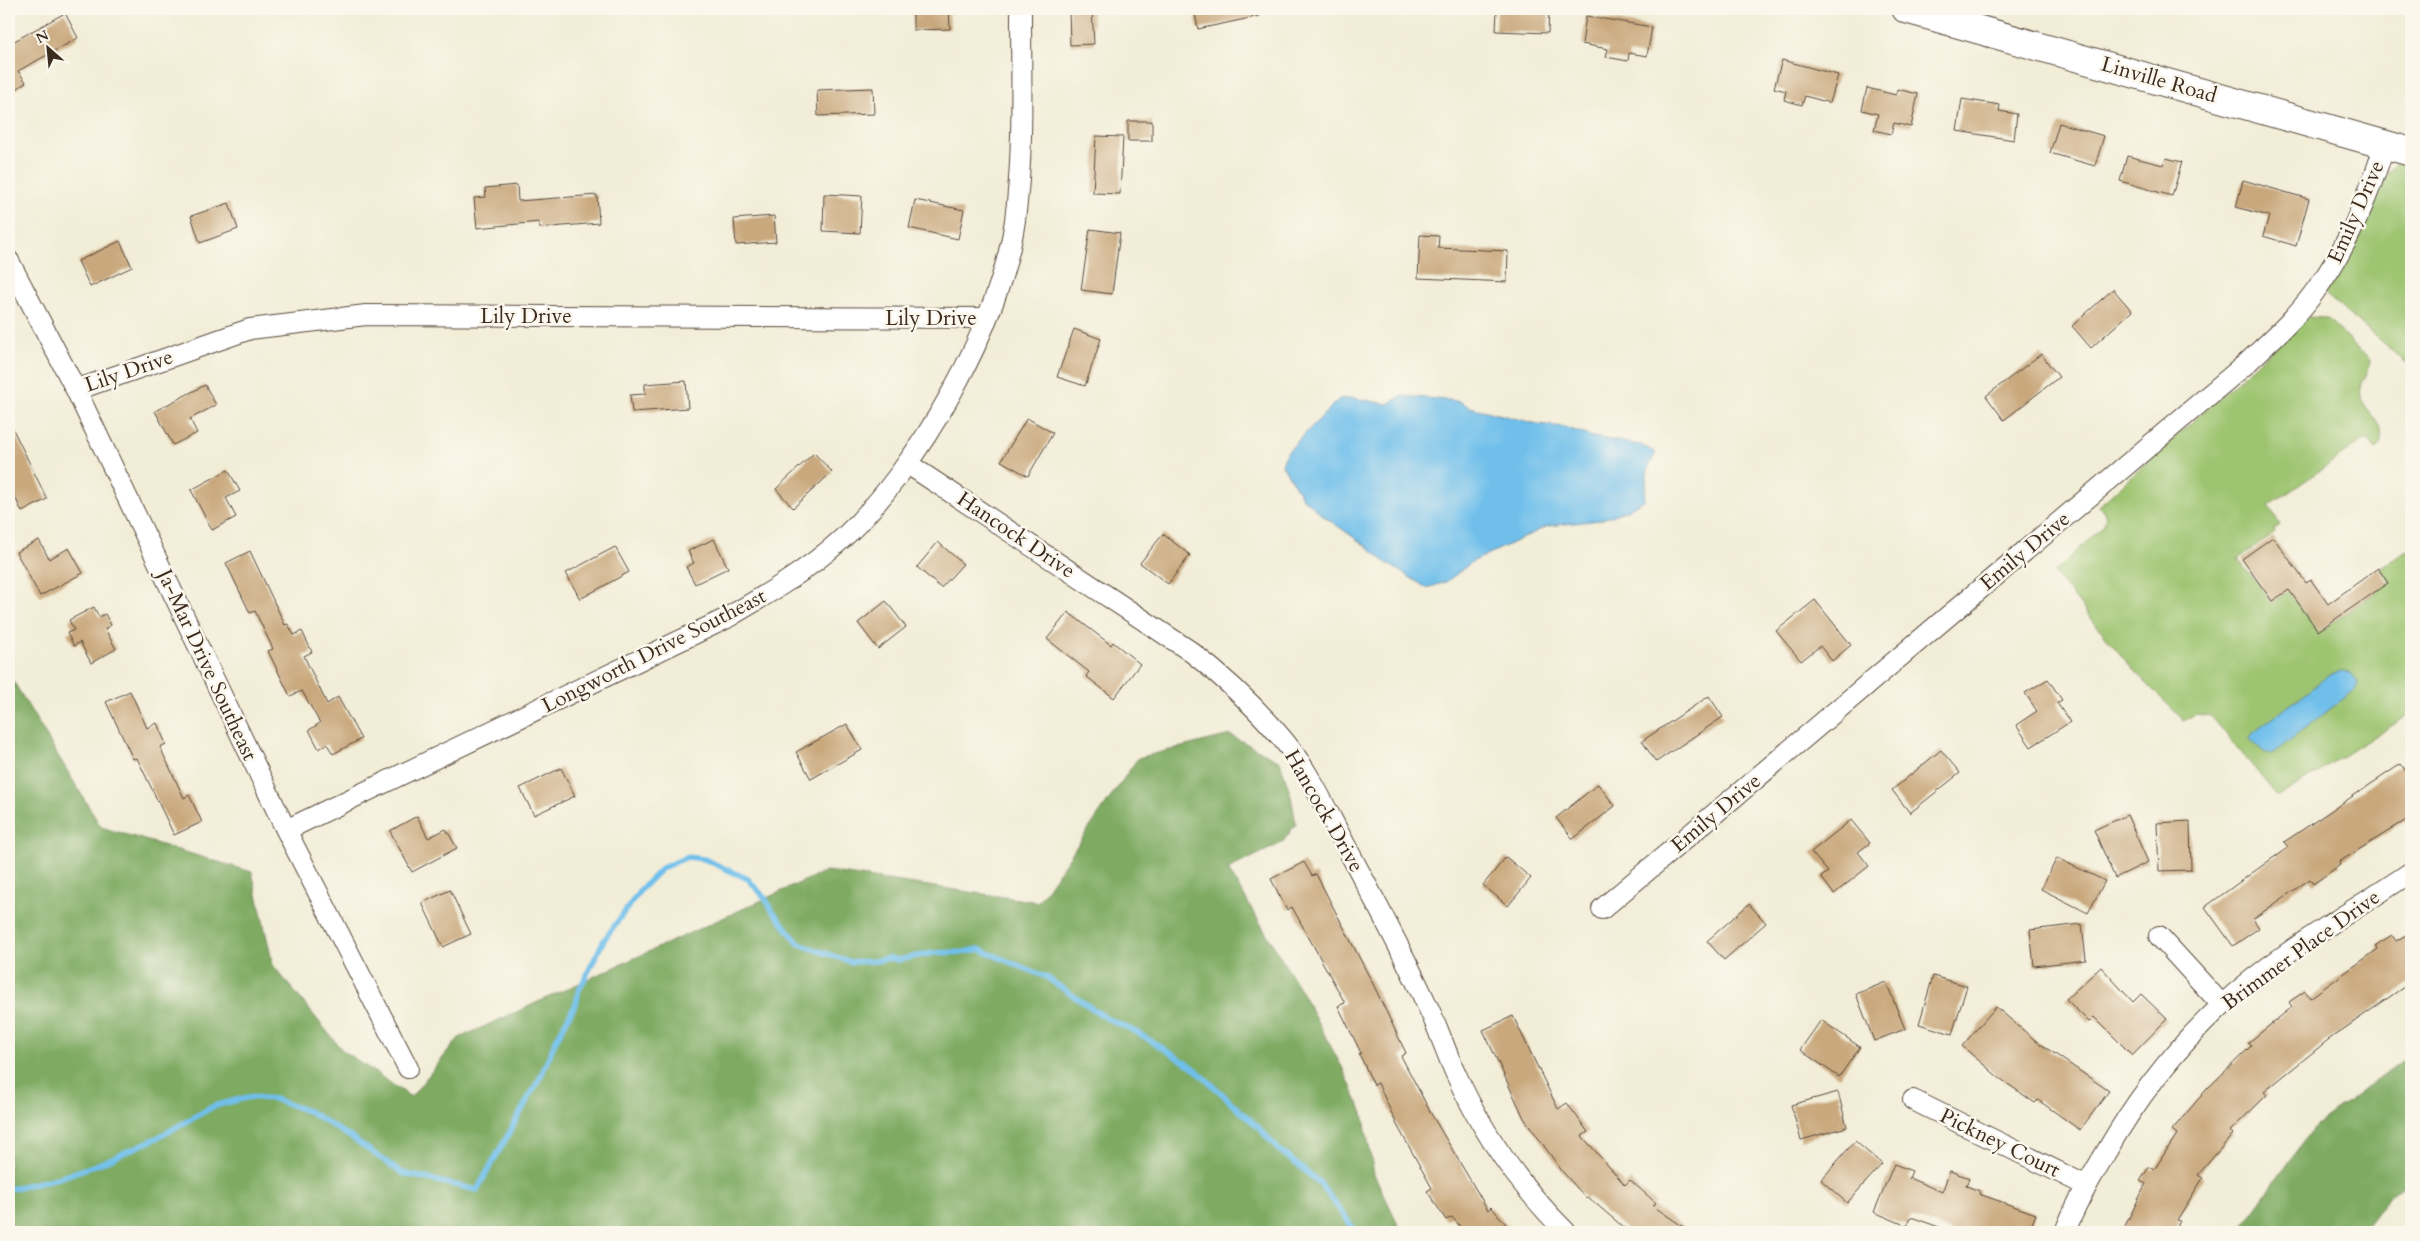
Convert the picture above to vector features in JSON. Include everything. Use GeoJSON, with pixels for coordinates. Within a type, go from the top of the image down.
{"type":"FeatureCollection","features":[{"type":"Feature","properties":{"kind":"main road","name":"Linville Road"},"geometry":{"type":"LineString","coordinates":[[1906,9],[2411,152]]}},
{"type":"Feature","properties":{"kind":"street","name":"Longworth Drive Southeast"},"geometry":{"type":"LineString","coordinates":[[286,830],[725,619],[803,571],[843,538],[877,502],[908,464],[940,412],[987,318],[1004,270],[1015,221],[1021,119],[1021,9]]}},
{"type":"Feature","properties":{"kind":"street","name":"Emily Drive"},"geometry":{"type":"LineString","coordinates":[[1602,909],[2247,363],[2284,327],[2312,295],[2334,265],[2370,189],[2385,144]]}},
{"type":"Feature","properties":{"kind":"street","name":"Ja-Mar Drive Southeast"},"geometry":{"type":"LineString","coordinates":[[9,261],[76,390],[286,830],[408,1068]]}},
{"type":"Feature","properties":{"kind":"street","name":"Lily Drive"},"geometry":{"type":"LineString","coordinates":[[76,390],[250,329],[366,316],[987,318]]}},
{"type":"Feature","properties":{"kind":"street","name":"Hancock Drive"},"geometry":{"type":"LineString","coordinates":[[908,464],[1190,650],[1226,680],[1263,717],[1292,752],[1314,787],[1410,967],[1436,1024],[1454,1070],[1492,1142],[1517,1177],[1566,1232]]}},
{"type":"Feature","properties":{"kind":"street","name":"Brimmer Place Drive"},"geometry":{"type":"LineString","coordinates":[[2065,1232],[2087,1186],[2123,1121],[2152,1080],[2222,1005],[2283,958],[2411,872]]}},
{"type":"Feature","properties":{"kind":"street"},"geometry":{"type":"LineString","coordinates":[[2159,936],[2222,1005]]}},
{"type":"Feature","properties":{"kind":"street","name":"Pickney Court"},"geometry":{"type":"LineString","coordinates":[[1913,1100],[2087,1186]]}},
{"type":"Feature","properties":{"kind":"green space"},"geometry":{"type":"Polygon","coordinates":[[[2405,160],[2411,160],[2411,367],[2325,294],[2360,236],[2389,170],[2394,165],[2405,160]]]}},
{"type":"Feature","properties":{"kind":"green space"},"geometry":{"type":"Polygon","coordinates":[[[2308,317],[2327,318],[2370,360],[2361,387],[2361,397],[2367,410],[2381,429],[2380,445],[2376,449],[2368,440],[2362,441],[2269,506],[2280,525],[2274,529],[2275,533],[2238,559],[2272,603],[2289,591],[2318,633],[2390,582],[2380,568],[2411,548],[2411,713],[2278,797],[2211,716],[2196,714],[2184,721],[2134,671],[2054,573],[2102,527],[2105,516],[2099,506],[2308,317]]]}},
{"type":"Feature","properties":{"kind":"green space"},"geometry":{"type":"Polygon","coordinates":[[[9,674],[101,827],[252,872],[273,965],[342,1050],[411,1097],[459,1038],[826,871],[1038,902],[1138,758],[1230,735],[1280,761],[1291,796],[1296,824],[1282,843],[1228,869],[1303,995],[1342,1067],[1363,1113],[1374,1174],[1402,1232],[9,1232],[9,674]]]}},
{"type":"Feature","properties":{"kind":"green space"},"geometry":{"type":"Polygon","coordinates":[[[2411,1054],[2411,1184],[2390,1195],[2362,1232],[2239,1232],[2315,1126],[2411,1054]]]}},
{"type":"Feature","properties":{"kind":"water"},"geometry":{"type":"Polygon","coordinates":[[[1402,396],[1459,401],[1470,407],[1537,424],[1564,427],[1593,437],[1641,445],[1656,453],[1648,468],[1644,500],[1627,510],[1600,520],[1548,526],[1472,562],[1446,582],[1427,588],[1385,562],[1369,548],[1322,515],[1302,497],[1282,465],[1286,453],[1339,399],[1352,398],[1388,404],[1402,396]]]}},
{"type":"Feature","properties":{"kind":"water"},"geometry":{"type":"Polygon","coordinates":[[[2341,671],[2349,673],[2355,678],[2358,683],[2356,689],[2272,754],[2264,752],[2250,739],[2252,734],[2329,675],[2341,671]]]}},
{"type":"Feature","properties":{"kind":"building"},"geometry":{"type":"Polygon","coordinates":[[[913,9],[949,9],[950,29],[913,30],[913,9]]]}},
{"type":"Feature","properties":{"kind":"building"},"geometry":{"type":"Polygon","coordinates":[[[1069,9],[1092,9],[1094,44],[1070,45],[1069,9]]]}},
{"type":"Feature","properties":{"kind":"building"},"geometry":{"type":"Polygon","coordinates":[[[1194,9],[1259,9],[1260,16],[1198,29],[1194,9]]]}},
{"type":"Feature","properties":{"kind":"building"},"geometry":{"type":"Polygon","coordinates":[[[1497,9],[1549,9],[1548,33],[1496,31],[1497,9]]]}},
{"type":"Feature","properties":{"kind":"building"},"geometry":{"type":"Polygon","coordinates":[[[65,13],[78,38],[18,71],[26,82],[9,95],[9,44],[65,13]]]}},
{"type":"Feature","properties":{"kind":"building"},"geometry":{"type":"Polygon","coordinates":[[[1586,16],[1652,27],[1647,56],[1629,53],[1628,61],[1606,57],[1608,49],[1582,44],[1586,16]]]}},
{"type":"Feature","properties":{"kind":"building"},"geometry":{"type":"Polygon","coordinates":[[[1782,60],[1838,75],[1830,103],[1805,96],[1802,105],[1784,100],[1786,91],[1774,88],[1782,60]]]}},
{"type":"Feature","properties":{"kind":"building"},"geometry":{"type":"Polygon","coordinates":[[[873,88],[874,114],[818,116],[817,90],[873,88]]]}},
{"type":"Feature","properties":{"kind":"building"},"geometry":{"type":"Polygon","coordinates":[[[1867,88],[1896,95],[1897,89],[1918,94],[1911,127],[1894,123],[1891,134],[1874,130],[1878,114],[1862,110],[1867,88]]]}},
{"type":"Feature","properties":{"kind":"building"},"geometry":{"type":"Polygon","coordinates":[[[1962,99],[2000,105],[1999,111],[2017,114],[2014,140],[1957,131],[1962,99]]]}},
{"type":"Feature","properties":{"kind":"building"},"geometry":{"type":"Polygon","coordinates":[[[1128,121],[1152,121],[1152,141],[1128,141],[1128,121]]]}},
{"type":"Feature","properties":{"kind":"building"},"geometry":{"type":"Polygon","coordinates":[[[2059,123],[2104,136],[2095,166],[2050,153],[2059,123]]]}},
{"type":"Feature","properties":{"kind":"building"},"geometry":{"type":"Polygon","coordinates":[[[1096,136],[1123,137],[1120,194],[1093,193],[1096,136]]]}},
{"type":"Feature","properties":{"kind":"building"},"geometry":{"type":"Polygon","coordinates":[[[2127,156],[2163,165],[2166,158],[2182,162],[2172,196],[2120,181],[2127,156]]]}},
{"type":"Feature","properties":{"kind":"building"},"geometry":{"type":"Polygon","coordinates":[[[2243,180],[2309,199],[2296,246],[2263,236],[2269,216],[2236,207],[2243,180]]]}},
{"type":"Feature","properties":{"kind":"building"},"geometry":{"type":"Polygon","coordinates":[[[517,185],[518,201],[597,195],[599,223],[539,228],[539,222],[477,228],[474,198],[486,197],[485,188],[517,185]]]}},
{"type":"Feature","properties":{"kind":"building"},"geometry":{"type":"Polygon","coordinates":[[[824,194],[862,196],[860,233],[823,231],[824,194]]]}},
{"type":"Feature","properties":{"kind":"building"},"geometry":{"type":"Polygon","coordinates":[[[915,200],[964,210],[958,239],[909,228],[915,200]]]}},
{"type":"Feature","properties":{"kind":"building"},"geometry":{"type":"Polygon","coordinates":[[[229,203],[238,229],[200,243],[191,216],[229,203]]]}},
{"type":"Feature","properties":{"kind":"building"},"geometry":{"type":"Polygon","coordinates":[[[774,216],[776,242],[736,245],[734,219],[774,216]]]}},
{"type":"Feature","properties":{"kind":"building"},"geometry":{"type":"Polygon","coordinates":[[[1090,229],[1120,233],[1112,294],[1081,290],[1090,229]]]}},
{"type":"Feature","properties":{"kind":"building"},"geometry":{"type":"Polygon","coordinates":[[[1420,235],[1439,236],[1438,248],[1508,251],[1507,282],[1418,278],[1420,235]]]}},
{"type":"Feature","properties":{"kind":"building"},"geometry":{"type":"Polygon","coordinates":[[[120,241],[132,267],[90,287],[78,261],[120,241]]]}},
{"type":"Feature","properties":{"kind":"building"},"geometry":{"type":"Polygon","coordinates":[[[2113,289],[2132,311],[2091,348],[2072,326],[2113,289]]]}},
{"type":"Feature","properties":{"kind":"building"},"geometry":{"type":"Polygon","coordinates":[[[1074,329],[1101,339],[1085,386],[1057,377],[1074,329]]]}},
{"type":"Feature","properties":{"kind":"building"},"geometry":{"type":"Polygon","coordinates":[[[2041,354],[2059,377],[2004,420],[1986,396],[2041,354]]]}},
{"type":"Feature","properties":{"kind":"building"},"geometry":{"type":"Polygon","coordinates":[[[686,381],[688,408],[632,412],[630,395],[645,394],[645,384],[686,381]]]}},
{"type":"Feature","properties":{"kind":"building"},"geometry":{"type":"Polygon","coordinates":[[[205,385],[216,405],[190,419],[197,433],[173,445],[155,411],[205,385]]]}},
{"type":"Feature","properties":{"kind":"building"},"geometry":{"type":"Polygon","coordinates":[[[1027,418],[1053,433],[1028,476],[1001,461],[1027,418]]]}},
{"type":"Feature","properties":{"kind":"building"},"geometry":{"type":"Polygon","coordinates":[[[9,421],[47,499],[22,512],[9,484],[9,421]]]}},
{"type":"Feature","properties":{"kind":"building"},"geometry":{"type":"Polygon","coordinates":[[[814,453],[832,472],[793,508],[776,489],[814,453]]]}},
{"type":"Feature","properties":{"kind":"building"},"geometry":{"type":"Polygon","coordinates":[[[228,470],[240,491],[226,498],[236,517],[212,530],[191,490],[228,470]]]}},
{"type":"Feature","properties":{"kind":"building"},"geometry":{"type":"Polygon","coordinates":[[[1163,534],[1190,555],[1168,584],[1140,563],[1163,534]]]}},
{"type":"Feature","properties":{"kind":"building"},"geometry":{"type":"Polygon","coordinates":[[[2273,537],[2306,583],[2311,580],[2328,604],[2378,568],[2388,583],[2318,631],[2289,590],[2272,601],[2242,559],[2273,537]]]}},
{"type":"Feature","properties":{"kind":"building"},"geometry":{"type":"Polygon","coordinates":[[[714,539],[728,568],[695,584],[686,567],[694,563],[688,551],[714,539]]]}},
{"type":"Feature","properties":{"kind":"building"},"geometry":{"type":"Polygon","coordinates":[[[39,540],[49,559],[69,548],[83,573],[40,596],[16,552],[39,540]]]}},
{"type":"Feature","properties":{"kind":"building"},"geometry":{"type":"Polygon","coordinates":[[[938,542],[963,564],[941,588],[917,567],[938,542]]]}},
{"type":"Feature","properties":{"kind":"building"},"geometry":{"type":"Polygon","coordinates":[[[615,547],[629,572],[580,599],[566,573],[615,547]]]}},
{"type":"Feature","properties":{"kind":"building"},"geometry":{"type":"Polygon","coordinates":[[[250,551],[285,625],[288,624],[294,635],[302,631],[312,652],[304,656],[327,704],[338,697],[361,739],[333,754],[327,744],[319,749],[309,730],[320,723],[302,691],[290,696],[268,651],[273,649],[255,611],[250,613],[226,563],[250,551]]]}},
{"type":"Feature","properties":{"kind":"building"},"geometry":{"type":"Polygon","coordinates":[[[1815,600],[1851,645],[1832,661],[1820,646],[1801,661],[1776,631],[1815,600]]]}},
{"type":"Feature","properties":{"kind":"building"},"geometry":{"type":"Polygon","coordinates":[[[886,601],[906,627],[878,649],[858,623],[886,601]]]}},
{"type":"Feature","properties":{"kind":"building"},"geometry":{"type":"Polygon","coordinates":[[[94,607],[99,617],[105,614],[111,625],[105,629],[116,649],[91,663],[80,642],[74,646],[67,633],[74,630],[69,620],[94,607]]]}},
{"type":"Feature","properties":{"kind":"building"},"geometry":{"type":"Polygon","coordinates":[[[1068,612],[1111,645],[1113,642],[1140,664],[1114,698],[1086,676],[1089,672],[1047,639],[1068,612]]]}},
{"type":"Feature","properties":{"kind":"building"},"geometry":{"type":"Polygon","coordinates":[[[2048,679],[2062,700],[2057,703],[2070,722],[2031,747],[2016,725],[2037,711],[2025,693],[2048,679]]]}},
{"type":"Feature","properties":{"kind":"building"},"geometry":{"type":"Polygon","coordinates":[[[130,691],[147,728],[157,723],[166,744],[160,747],[184,798],[189,795],[202,822],[174,835],[137,758],[133,759],[106,702],[130,691]]]}},
{"type":"Feature","properties":{"kind":"building"},"geometry":{"type":"Polygon","coordinates":[[[1709,696],[1723,717],[1656,762],[1642,741],[1709,696]]]}},
{"type":"Feature","properties":{"kind":"building"},"geometry":{"type":"Polygon","coordinates":[[[847,724],[862,750],[811,779],[796,752],[847,724]]]}},
{"type":"Feature","properties":{"kind":"building"},"geometry":{"type":"Polygon","coordinates":[[[1941,750],[1960,773],[1910,813],[1892,790],[1941,750]]]}},
{"type":"Feature","properties":{"kind":"building"},"geometry":{"type":"Polygon","coordinates":[[[2401,764],[2411,779],[2411,817],[2339,862],[2340,865],[2313,884],[2310,879],[2253,919],[2259,928],[2233,946],[2205,907],[2288,847],[2284,842],[2401,764]]]}},
{"type":"Feature","properties":{"kind":"building"},"geometry":{"type":"Polygon","coordinates":[[[561,768],[575,796],[534,815],[520,788],[561,768]]]}},
{"type":"Feature","properties":{"kind":"building"},"geometry":{"type":"Polygon","coordinates":[[[1598,784],[1615,806],[1573,839],[1556,818],[1598,784]]]}},
{"type":"Feature","properties":{"kind":"building"},"geometry":{"type":"Polygon","coordinates":[[[2127,815],[2148,862],[2115,878],[2094,830],[2127,815]]]}},
{"type":"Feature","properties":{"kind":"building"},"geometry":{"type":"Polygon","coordinates":[[[417,816],[428,838],[446,829],[457,848],[412,872],[390,831],[417,816]]]}},
{"type":"Feature","properties":{"kind":"building"},"geometry":{"type":"Polygon","coordinates":[[[1851,820],[1870,843],[1858,852],[1869,866],[1834,894],[1821,877],[1828,872],[1811,852],[1851,820]]]}},
{"type":"Feature","properties":{"kind":"building"},"geometry":{"type":"Polygon","coordinates":[[[2190,821],[2191,870],[2159,871],[2157,823],[2190,821]]]}},
{"type":"Feature","properties":{"kind":"building"},"geometry":{"type":"Polygon","coordinates":[[[1506,857],[1531,878],[1508,906],[1483,885],[1506,857]]]}},
{"type":"Feature","properties":{"kind":"building"},"geometry":{"type":"Polygon","coordinates":[[[2057,858],[2105,881],[2088,913],[2041,889],[2057,858]]]}},
{"type":"Feature","properties":{"kind":"building"},"geometry":{"type":"Polygon","coordinates":[[[1304,862],[1312,876],[1316,874],[1373,984],[1406,1053],[1401,1056],[1433,1117],[1488,1210],[1491,1207],[1513,1232],[1465,1232],[1452,1217],[1446,1220],[1427,1191],[1432,1188],[1397,1125],[1378,1083],[1374,1085],[1338,1006],[1345,1003],[1292,907],[1287,910],[1271,879],[1304,862]]]}},
{"type":"Feature","properties":{"kind":"building"},"geometry":{"type":"Polygon","coordinates":[[[450,890],[471,934],[443,947],[422,903],[450,890]]]}},
{"type":"Feature","properties":{"kind":"building"},"geometry":{"type":"Polygon","coordinates":[[[1749,904],[1766,923],[1724,960],[1707,941],[1749,904]]]}},
{"type":"Feature","properties":{"kind":"building"},"geometry":{"type":"Polygon","coordinates":[[[2082,924],[2086,960],[2034,966],[2030,930],[2082,924]]]}},
{"type":"Feature","properties":{"kind":"building"},"geometry":{"type":"Polygon","coordinates":[[[2411,932],[2411,982],[2328,1040],[2264,1092],[2267,1095],[2230,1131],[2233,1134],[2198,1175],[2203,1178],[2177,1220],[2180,1221],[2174,1232],[2122,1232],[2146,1184],[2140,1181],[2149,1167],[2154,1170],[2177,1134],[2172,1130],[2207,1089],[2251,1046],[2248,1043],[2292,1007],[2289,1002],[2305,991],[2310,998],[2378,949],[2376,945],[2392,935],[2396,941],[2411,932]]]}},
{"type":"Feature","properties":{"kind":"building"},"geometry":{"type":"Polygon","coordinates":[[[2101,967],[2133,1002],[2141,994],[2167,1019],[2132,1055],[2094,1017],[2089,1022],[2066,999],[2101,967]]]}},
{"type":"Feature","properties":{"kind":"building"},"geometry":{"type":"Polygon","coordinates":[[[1933,976],[1967,986],[1952,1034],[1919,1024],[1933,976]]]}},
{"type":"Feature","properties":{"kind":"building"},"geometry":{"type":"Polygon","coordinates":[[[1886,982],[1905,1029],[1874,1041],[1856,994],[1886,982]]]}},
{"type":"Feature","properties":{"kind":"building"},"geometry":{"type":"Polygon","coordinates":[[[1996,1007],[2036,1041],[2109,1091],[2080,1130],[2038,1100],[2035,1103],[1998,1077],[1962,1046],[1996,1007]]]}},
{"type":"Feature","properties":{"kind":"building"},"geometry":{"type":"Polygon","coordinates":[[[1513,1016],[1558,1109],[1567,1103],[1588,1132],[1582,1136],[1625,1185],[1630,1180],[1656,1203],[1653,1206],[1691,1232],[1629,1232],[1588,1197],[1586,1198],[1562,1171],[1524,1118],[1483,1030],[1513,1016]]]}},
{"type":"Feature","properties":{"kind":"building"},"geometry":{"type":"Polygon","coordinates":[[[1821,1020],[1860,1047],[1839,1077],[1800,1050],[1821,1020]]]}},
{"type":"Feature","properties":{"kind":"building"},"geometry":{"type":"Polygon","coordinates":[[[1838,1092],[1847,1127],[1801,1140],[1791,1105],[1838,1092]]]}},
{"type":"Feature","properties":{"kind":"building"},"geometry":{"type":"Polygon","coordinates":[[[1855,1141],[1882,1164],[1847,1203],[1821,1180],[1855,1141]]]}},
{"type":"Feature","properties":{"kind":"building"},"geometry":{"type":"Polygon","coordinates":[[[1894,1164],[1912,1171],[1909,1178],[1942,1192],[1950,1171],[1969,1178],[1966,1186],[1980,1191],[1979,1194],[2036,1214],[2029,1232],[1953,1232],[1911,1217],[1907,1226],[1874,1212],[1894,1164]]]}},
{"type":"Feature","properties":{"kind":"waterway"},"geometry":{"type":"LineString","coordinates":[[9,1189],[62,1177],[101,1163],[159,1137],[214,1106],[249,1097],[274,1099],[310,1112],[352,1138],[402,1173],[477,1190],[541,1076],[555,1042],[577,1001],[578,992],[604,940],[641,889],[662,868],[687,857],[704,859],[748,879],[765,898],[772,910],[799,944],[851,962],[875,961],[889,958],[898,960],[933,953],[965,952],[979,949],[1046,977],[1106,1018],[1138,1033],[1193,1067],[1259,1128],[1278,1149],[1320,1183],[1356,1232]]}}]}
